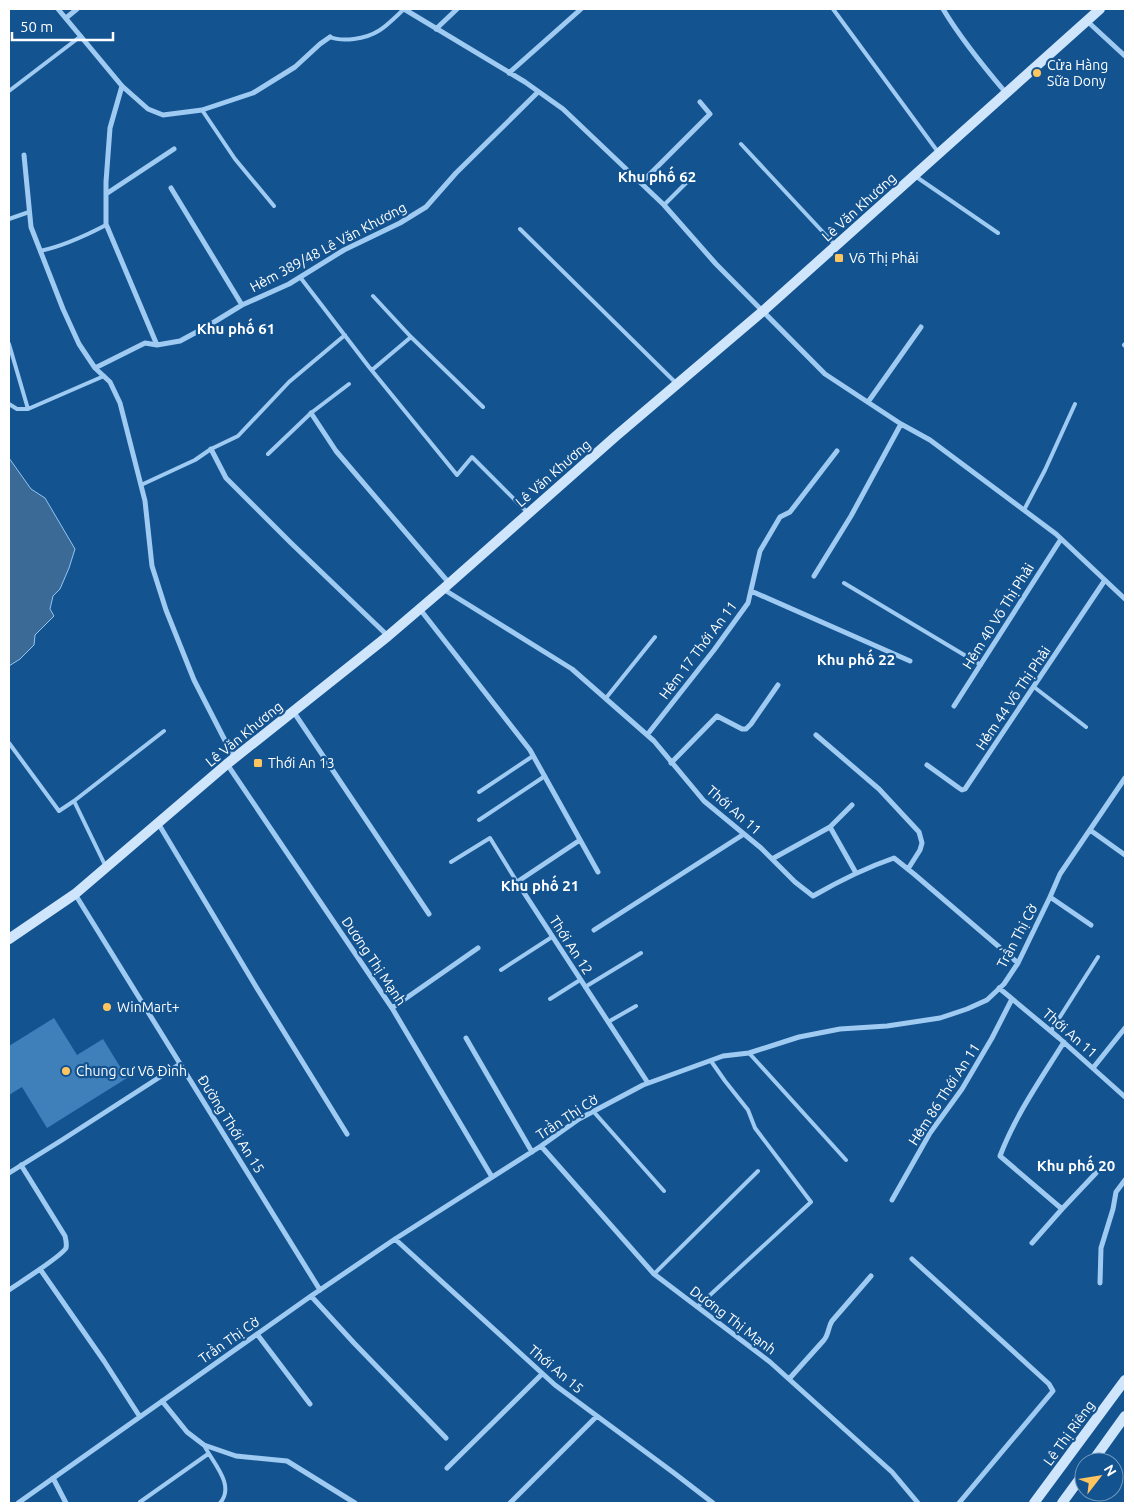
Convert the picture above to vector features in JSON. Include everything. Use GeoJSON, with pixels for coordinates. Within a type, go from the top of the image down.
{"type":"FeatureCollection","features":[{"type":"Feature","properties":{"kind":"main road","name":"Lê Văn Khương"},"geometry":{"type":"LineString","coordinates":[[9,939],[75,894],[231,761],[388,636],[677,384],[763,312],[1100,9]]}},
{"type":"Feature","properties":{"kind":"main road","name":"Lê Thị Riêng"},"geometry":{"type":"LineString","coordinates":[[1034,1503],[1125,1380]]}},
{"type":"Feature","properties":{"kind":"main road"},"geometry":{"type":"LineString","coordinates":[[1099,1452],[1125,1416]]}},
{"type":"Feature","properties":{"kind":"main road"},"geometry":{"type":"LineString","coordinates":[[1062,1503],[1074,1487]]}},
{"type":"Feature","properties":{"kind":"street"},"geometry":{"type":"LineString","coordinates":[[58,9],[122,86],[148,109],[163,115],[202,110],[253,93],[295,67],[330,37]]}},
{"type":"Feature","properties":{"kind":"street"},"geometry":{"type":"LineString","coordinates":[[66,18],[77,9]]}},
{"type":"Feature","properties":{"kind":"street"},"geometry":{"type":"LineString","coordinates":[[404,9],[509,73],[563,109],[664,206],[716,264],[825,374],[901,424],[930,440],[1024,510],[1061,538],[1125,598]]}},
{"type":"Feature","properties":{"kind":"street"},"geometry":{"type":"LineString","coordinates":[[436,28],[457,9]]}},
{"type":"Feature","properties":{"kind":"street"},"geometry":{"type":"LineString","coordinates":[[509,73],[581,9]]}},
{"type":"Feature","properties":{"kind":"street"},"geometry":{"type":"LineString","coordinates":[[942,9],[972,52],[1006,93]]}},
{"type":"Feature","properties":{"kind":"street"},"geometry":{"type":"LineString","coordinates":[[1087,21],[1125,56]]}},
{"type":"Feature","properties":{"kind":"street"},"geometry":{"type":"LineString","coordinates":[[122,86],[110,128],[106,225],[157,344]]}},
{"type":"Feature","properties":{"kind":"street","name":"Hẻm 389/48 Lê Văn Khương"},"geometry":{"type":"LineString","coordinates":[[95,368],[145,343],[157,344],[180,341],[242,305],[289,284],[344,250],[400,223],[426,207],[456,174],[538,92]]}},
{"type":"Feature","properties":{"kind":"street"},"geometry":{"type":"LineString","coordinates":[[641,183],[710,114],[700,102]]}},
{"type":"Feature","properties":{"kind":"street"},"geometry":{"type":"LineString","coordinates":[[106,194],[174,149]]}},
{"type":"Feature","properties":{"kind":"street","name":"Dương Thị Mạnh"},"geometry":{"type":"LineString","coordinates":[[24,155],[30,227],[62,309],[79,344],[95,368],[110,382],[120,403],[145,501],[152,566],[166,610],[194,680],[231,761],[392,1008],[492,1177]]}},
{"type":"Feature","properties":{"kind":"street"},"geometry":{"type":"LineString","coordinates":[[171,188],[242,305]]}},
{"type":"Feature","properties":{"kind":"street"},"geometry":{"type":"LineString","coordinates":[[868,402],[921,327]]}},
{"type":"Feature","properties":{"kind":"street","name":"Thới An 11"},"geometry":{"type":"LineString","coordinates":[[311,413],[336,451],[446,586],[572,669],[646,735],[704,801],[761,848],[794,882],[813,896],[856,873],[894,858],[1018,963]]}},
{"type":"Feature","properties":{"kind":"street"},"geometry":{"type":"LineString","coordinates":[[814,576],[851,516],[901,424]]}},
{"type":"Feature","properties":{"kind":"street"},"geometry":{"type":"LineString","coordinates":[[211,449],[226,478],[388,636]]}},
{"type":"Feature","properties":{"kind":"street","name":"Hẻm 17 Thới An 11"},"geometry":{"type":"LineString","coordinates":[[646,735],[714,650],[748,603],[760,551],[780,517],[790,512],[837,451]]}},
{"type":"Feature","properties":{"kind":"street","name":"Hẻm 40 Võ Thị Phải"},"geometry":{"type":"LineString","coordinates":[[954,706],[1061,538]]}},
{"type":"Feature","properties":{"kind":"street","name":"Hẻm 44 Võ Thị Phải"},"geometry":{"type":"LineString","coordinates":[[927,765],[962,790],[965,789],[1105,580]]}},
{"type":"Feature","properties":{"kind":"street"},"geometry":{"type":"LineString","coordinates":[[751,591],[910,661]]}},
{"type":"Feature","properties":{"kind":"street"},"geometry":{"type":"LineString","coordinates":[[419,608],[533,756],[598,872]]}},
{"type":"Feature","properties":{"kind":"street"},"geometry":{"type":"LineString","coordinates":[[671,763],[716,716],[742,729],[746,729],[778,686]]}},
{"type":"Feature","properties":{"kind":"street"},"geometry":{"type":"LineString","coordinates":[[293,711],[429,914]]}},
{"type":"Feature","properties":{"kind":"street"},"geometry":{"type":"LineString","coordinates":[[816,736],[879,789],[919,832],[922,843],[920,850],[908,869]]}},
{"type":"Feature","properties":{"kind":"street","name":"Trần Thị Cờ"},"geometry":{"type":"LineString","coordinates":[[18,1503],[310,1296],[593,1111],[648,1084],[723,1056],[749,1053],[799,1037],[840,1029],[887,1026],[940,1018],[987,1000],[1004,984],[1018,963],[1060,874],[1125,778]]}},
{"type":"Feature","properties":{"kind":"street"},"geometry":{"type":"LineString","coordinates":[[772,859],[830,827],[852,804]]}},
{"type":"Feature","properties":{"kind":"street"},"geometry":{"type":"LineString","coordinates":[[158,823],[347,1134]]}},
{"type":"Feature","properties":{"kind":"street"},"geometry":{"type":"LineString","coordinates":[[830,827],[856,873]]}},
{"type":"Feature","properties":{"kind":"street"},"geometry":{"type":"LineString","coordinates":[[1090,830],[1125,855]]}},
{"type":"Feature","properties":{"kind":"street"},"geometry":{"type":"LineString","coordinates":[[594,930],[744,834]]}},
{"type":"Feature","properties":{"kind":"street"},"geometry":{"type":"LineString","coordinates":[[517,882],[580,840]]}},
{"type":"Feature","properties":{"kind":"street","name":"Thới An 12"},"geometry":{"type":"LineString","coordinates":[[517,882],[648,1084]]}},
{"type":"Feature","properties":{"kind":"street","name":"Đường Thới An 15"},"geometry":{"type":"LineString","coordinates":[[75,894],[320,1290]]}},
{"type":"Feature","properties":{"kind":"street"},"geometry":{"type":"LineString","coordinates":[[1050,897],[1091,925]]}},
{"type":"Feature","properties":{"kind":"street"},"geometry":{"type":"LineString","coordinates":[[392,1008],[478,948]]}},
{"type":"Feature","properties":{"kind":"street","name":"Thới An 11"},"geometry":{"type":"LineString","coordinates":[[999,988],[1064,1042],[1125,1097]]}},
{"type":"Feature","properties":{"kind":"street","name":"Hẻm 86 Thới An 11"},"geometry":{"type":"LineString","coordinates":[[892,1200],[930,1133],[962,1089],[1012,999]]}},
{"type":"Feature","properties":{"kind":"street"},"geometry":{"type":"LineString","coordinates":[[1093,1068],[1125,1028]]}},
{"type":"Feature","properties":{"kind":"street"},"geometry":{"type":"LineString","coordinates":[[466,1038],[532,1152]]}},
{"type":"Feature","properties":{"kind":"street"},"geometry":{"type":"LineString","coordinates":[[1062,1209],[1000,1156],[1029,1098],[1064,1042]]}},
{"type":"Feature","properties":{"kind":"street"},"geometry":{"type":"LineString","coordinates":[[9,1173],[180,1064]]}},
{"type":"Feature","properties":{"kind":"street","name":"Dương Thị Mạnh"},"geometry":{"type":"LineString","coordinates":[[541,1146],[654,1274],[770,1362],[892,1472],[918,1503]]}},
{"type":"Feature","properties":{"kind":"street"},"geometry":{"type":"LineString","coordinates":[[9,1290],[65,1249],[66,1239],[21,1165]]}},
{"type":"Feature","properties":{"kind":"street"},"geometry":{"type":"LineString","coordinates":[[1032,1243],[1096,1173]]}},
{"type":"Feature","properties":{"kind":"street"},"geometry":{"type":"LineString","coordinates":[[1100,1283],[1101,1248],[1114,1209],[1116,1192],[1125,1180]]}},
{"type":"Feature","properties":{"kind":"street","name":"Thới An 15"},"geometry":{"type":"LineString","coordinates":[[395,1239],[555,1385],[712,1503]]}},
{"type":"Feature","properties":{"kind":"street"},"geometry":{"type":"LineString","coordinates":[[912,1259],[1049,1384],[1053,1391],[959,1503]]}},
{"type":"Feature","properties":{"kind":"street"},"geometry":{"type":"LineString","coordinates":[[40,1268],[140,1417]]}},
{"type":"Feature","properties":{"kind":"street"},"geometry":{"type":"LineString","coordinates":[[789,1379],[824,1340],[832,1321],[871,1276]]}},
{"type":"Feature","properties":{"kind":"street"},"geometry":{"type":"LineString","coordinates":[[310,1296],[446,1438]]}},
{"type":"Feature","properties":{"kind":"street"},"geometry":{"type":"LineString","coordinates":[[257,1334],[310,1404]]}},
{"type":"Feature","properties":{"kind":"street"},"geometry":{"type":"LineString","coordinates":[[448,1468],[542,1374]]}},
{"type":"Feature","properties":{"kind":"street"},"geometry":{"type":"LineString","coordinates":[[162,1401],[187,1432],[204,1445],[236,1456],[287,1461],[355,1503]]}},
{"type":"Feature","properties":{"kind":"street"},"geometry":{"type":"LineString","coordinates":[[510,1503],[597,1416]]}},
{"type":"Feature","properties":{"kind":"street"},"geometry":{"type":"LineString","coordinates":[[53,1478],[66,1503]]}},
{"type":"Feature","properties":{"kind":"lane"},"geometry":{"type":"LineString","coordinates":[[330,37],[335,39],[367,37],[380,31],[404,9]]}},
{"type":"Feature","properties":{"kind":"lane"},"geometry":{"type":"LineString","coordinates":[[833,9],[939,154]]}},
{"type":"Feature","properties":{"kind":"lane"},"geometry":{"type":"LineString","coordinates":[[9,91],[81,36]]}},
{"type":"Feature","properties":{"kind":"lane"},"geometry":{"type":"LineString","coordinates":[[202,110],[235,159],[274,206]]}},
{"type":"Feature","properties":{"kind":"lane"},"geometry":{"type":"LineString","coordinates":[[741,144],[836,246]]}},
{"type":"Feature","properties":{"kind":"lane"},"geometry":{"type":"LineString","coordinates":[[664,206],[696,174]]}},
{"type":"Feature","properties":{"kind":"lane"},"geometry":{"type":"LineString","coordinates":[[915,176],[998,233]]}},
{"type":"Feature","properties":{"kind":"lane"},"geometry":{"type":"LineString","coordinates":[[9,219],[29,212]]}},
{"type":"Feature","properties":{"kind":"lane"},"geometry":{"type":"LineString","coordinates":[[40,251],[82,238],[106,225]]}},
{"type":"Feature","properties":{"kind":"lane"},"geometry":{"type":"LineString","coordinates":[[520,230],[677,384]]}},
{"type":"Feature","properties":{"kind":"lane"},"geometry":{"type":"LineString","coordinates":[[300,277],[457,475],[472,457],[528,513]]}},
{"type":"Feature","properties":{"kind":"lane"},"geometry":{"type":"LineString","coordinates":[[373,296],[411,337],[483,407]]}},
{"type":"Feature","properties":{"kind":"lane"},"geometry":{"type":"LineString","coordinates":[[141,485],[196,460],[211,449],[238,436],[289,382],[345,336]]}},
{"type":"Feature","properties":{"kind":"lane"},"geometry":{"type":"LineString","coordinates":[[372,370],[411,337]]}},
{"type":"Feature","properties":{"kind":"lane"},"geometry":{"type":"LineString","coordinates":[[9,344],[28,409]]}},
{"type":"Feature","properties":{"kind":"lane"},"geometry":{"type":"LineString","coordinates":[[9,404],[17,409],[28,409],[104,376]]}},
{"type":"Feature","properties":{"kind":"lane"},"geometry":{"type":"LineString","coordinates":[[268,454],[311,413],[349,384]]}},
{"type":"Feature","properties":{"kind":"lane"},"geometry":{"type":"LineString","coordinates":[[1024,510],[1045,470],[1075,404]]}},
{"type":"Feature","properties":{"kind":"lane"},"geometry":{"type":"LineString","coordinates":[[844,583],[981,665]]}},
{"type":"Feature","properties":{"kind":"lane"},"geometry":{"type":"LineString","coordinates":[[606,698],[655,637]]}},
{"type":"Feature","properties":{"kind":"lane"},"geometry":{"type":"LineString","coordinates":[[1034,687],[1086,727]]}},
{"type":"Feature","properties":{"kind":"lane"},"geometry":{"type":"LineString","coordinates":[[9,743],[59,811],[164,731]]}},
{"type":"Feature","properties":{"kind":"lane"},"geometry":{"type":"LineString","coordinates":[[480,792],[533,756]]}},
{"type":"Feature","properties":{"kind":"lane"},"geometry":{"type":"LineString","coordinates":[[479,820],[545,776]]}},
{"type":"Feature","properties":{"kind":"lane"},"geometry":{"type":"LineString","coordinates":[[74,801],[106,868]]}},
{"type":"Feature","properties":{"kind":"lane"},"geometry":{"type":"LineString","coordinates":[[451,862],[490,838],[517,882]]}},
{"type":"Feature","properties":{"kind":"lane"},"geometry":{"type":"LineString","coordinates":[[501,970],[552,937]]}},
{"type":"Feature","properties":{"kind":"lane"},"geometry":{"type":"LineString","coordinates":[[585,987],[641,953]]}},
{"type":"Feature","properties":{"kind":"lane"},"geometry":{"type":"LineString","coordinates":[[1051,1031],[1098,957]]}},
{"type":"Feature","properties":{"kind":"lane"},"geometry":{"type":"LineString","coordinates":[[550,999],[580,980]]}},
{"type":"Feature","properties":{"kind":"lane"},"geometry":{"type":"LineString","coordinates":[[608,1022],[636,1006]]}},
{"type":"Feature","properties":{"kind":"lane"},"geometry":{"type":"LineString","coordinates":[[749,1053],[846,1160]]}},
{"type":"Feature","properties":{"kind":"lane"},"geometry":{"type":"LineString","coordinates":[[697,1307],[811,1202],[755,1128],[748,1110],[711,1061]]}},
{"type":"Feature","properties":{"kind":"lane"},"geometry":{"type":"LineString","coordinates":[[593,1111],[664,1190]]}},
{"type":"Feature","properties":{"kind":"lane"},"geometry":{"type":"LineString","coordinates":[[654,1274],[758,1171]]}},
{"type":"Feature","properties":{"kind":"lane"},"geometry":{"type":"LineString","coordinates":[[204,1445],[226,1489],[225,1498],[220,1503]]}},
{"type":"Feature","properties":{"kind":"lane"},"geometry":{"type":"LineString","coordinates":[[140,1502],[208,1454]]}},
{"type":"Feature","properties":{"kind":"water"},"geometry":{"type":"Polygon","coordinates":[[[9,458],[31,489],[45,498],[75,549],[60,589],[53,596],[50,609],[54,616],[35,635],[34,645],[20,659],[9,666],[9,458]]]}},
{"type":"Feature","properties":{"kind":"building","name":"Chung cư Võ Đình"},"geometry":{"type":"Polygon","coordinates":[[[54,1018],[77,1055],[103,1039],[127,1078],[47,1128],[22,1087],[9,1095],[9,1046],[54,1018]]]}},
{"type":"Feature","properties":{"kind":"place","name":"Cửa Hàng Sữa Dony"},"geometry":{"type":"Point","coordinates":[1037,73]}},
{"type":"Feature","properties":{"kind":"place","name":"Võ Thị Phải"},"geometry":{"type":"Point","coordinates":[839,258]}},
{"type":"Feature","properties":{"kind":"place","name":"Thới An 13"},"geometry":{"type":"Point","coordinates":[258,763]}},
{"type":"Feature","properties":{"kind":"place","name":"WinMart+"},"geometry":{"type":"Point","coordinates":[107,1007]}},
{"type":"Feature","properties":{"kind":"place","name":"Chung cư Võ Đình"},"geometry":{"type":"Point","coordinates":[66,1071]}},
{"type":"Feature","properties":{"kind":"district","name":"Khu phố 62"},"geometry":{"type":"Point","coordinates":[657,176]}},
{"type":"Feature","properties":{"kind":"district","name":"Khu phố 61"},"geometry":{"type":"Point","coordinates":[236,328]}},
{"type":"Feature","properties":{"kind":"district","name":"Khu phố 22"},"geometry":{"type":"Point","coordinates":[856,659]}},
{"type":"Feature","properties":{"kind":"district","name":"Khu phố 21"},"geometry":{"type":"Point","coordinates":[540,885]}},
{"type":"Feature","properties":{"kind":"district","name":"Khu phố 20"},"geometry":{"type":"Point","coordinates":[1076,1165]}}]}
